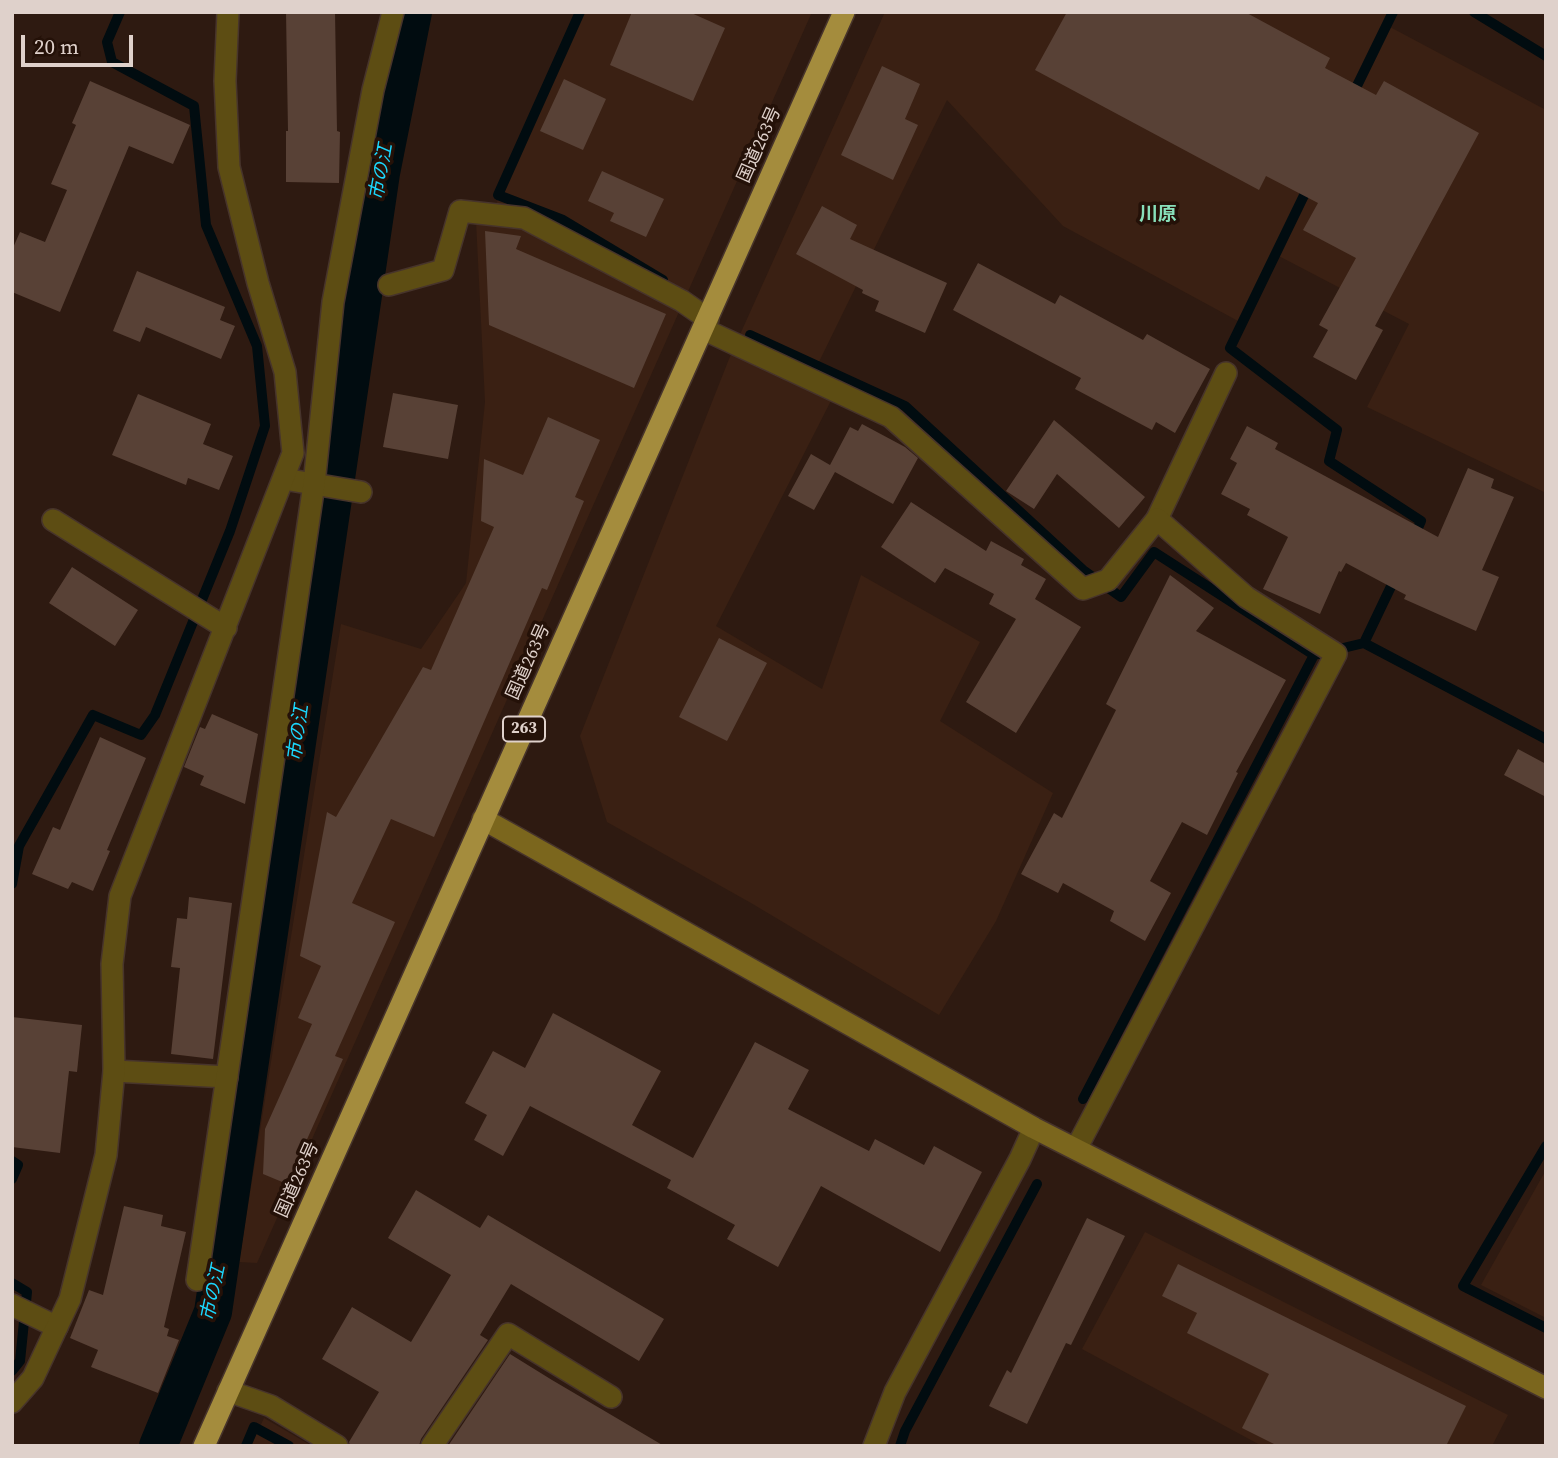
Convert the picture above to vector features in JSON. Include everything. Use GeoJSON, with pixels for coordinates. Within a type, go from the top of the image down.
{"type":"FeatureCollection","features":[{"type":"Feature","properties":{"kind":"highway","name":"国道263号"},"geometry":{"type":"LineString","coordinates":[[204,1446],[844,12]]}},
{"type":"Feature","properties":{"kind":"street"},"geometry":{"type":"LineString","coordinates":[[12,1402],[33,1378],[50,1323],[70,1299],[106,1155],[114,1071],[112,964],[120,896],[293,453],[285,372],[258,283],[229,167],[225,81],[228,12]]}},
{"type":"Feature","properties":{"kind":"street"},"geometry":{"type":"LineString","coordinates":[[197,1280],[314,484],[333,302],[373,90],[393,12]]}},
{"type":"Feature","properties":{"kind":"street"},"geometry":{"type":"LineString","coordinates":[[389,285],[443,270],[460,211],[524,218],[682,301],[706,324],[891,417],[1083,589],[1108,580],[1157,519],[1226,373]]}},
{"type":"Feature","properties":{"kind":"street"},"geometry":{"type":"LineString","coordinates":[[284,479],[361,492]]}},
{"type":"Feature","properties":{"kind":"street"},"geometry":{"type":"LineString","coordinates":[[1076,1149],[1336,654],[1247,597],[1157,519]]}},
{"type":"Feature","properties":{"kind":"street"},"geometry":{"type":"LineString","coordinates":[[53,520],[226,628]]}},
{"type":"Feature","properties":{"kind":"street"},"geometry":{"type":"LineString","coordinates":[[483,819],[1034,1128],[1546,1388]]}},
{"type":"Feature","properties":{"kind":"street"},"geometry":{"type":"LineString","coordinates":[[114,1071],[227,1077]]}},
{"type":"Feature","properties":{"kind":"street"},"geometry":{"type":"LineString","coordinates":[[874,1446],[895,1392],[1034,1128]]}},
{"type":"Feature","properties":{"kind":"street"},"geometry":{"type":"LineString","coordinates":[[12,1306],[50,1323]]}},
{"type":"Feature","properties":{"kind":"street"},"geometry":{"type":"LineString","coordinates":[[432,1446],[508,1334],[611,1397]]}},
{"type":"Feature","properties":{"kind":"street"},"geometry":{"type":"LineString","coordinates":[[228,1391],[271,1406],[337,1446]]}},
{"type":"Feature","properties":{"kind":"shaded area"},"geometry":{"type":"Polygon","coordinates":[[[582,12],[812,12],[257,1263],[239,1262],[341,624],[421,649],[466,583],[485,402],[476,221],[492,213],[582,12]]]}},
{"type":"Feature","properties":{"kind":"shaded area"},"geometry":{"type":"Polygon","coordinates":[[[885,12],[1396,12],[1390,27],[1546,110],[1546,493],[1367,407],[1409,324],[1273,253],[1238,321],[1063,226],[947,100],[816,368],[838,387],[716,626],[822,689],[861,575],[980,642],[940,721],[1053,793],[996,921],[939,1015],[751,903],[607,822],[580,736],[729,359],[885,12]]]}},
{"type":"Feature","properties":{"kind":"shaded area"},"geometry":{"type":"Polygon","coordinates":[[[1546,1170],[1546,1318],[1481,1285],[1546,1170]]]}},
{"type":"Feature","properties":{"kind":"shaded area"},"geometry":{"type":"Polygon","coordinates":[[[1145,1232],[1508,1415],[1492,1446],[1262,1446],[1082,1349],[1145,1232]]]}},
{"type":"Feature","properties":{"kind":"shaded area"},"geometry":{"type":"Polygon","coordinates":[[[264,1418],[312,1446],[251,1446],[264,1418]]]}},
{"type":"Feature","properties":{"kind":"building"},"geometry":{"type":"Polygon","coordinates":[[[286,12],[335,12],[337,131],[340,132],[339,183],[286,182],[286,12]]]}},
{"type":"Feature","properties":{"kind":"building"},"geometry":{"type":"Polygon","coordinates":[[[632,12],[689,12],[725,28],[693,101],[610,65],[632,12]]]}},
{"type":"Feature","properties":{"kind":"building"},"geometry":{"type":"Polygon","coordinates":[[[1067,12],[1245,12],[1330,58],[1325,68],[1376,95],[1384,81],[1479,133],[1375,326],[1383,330],[1356,380],[1313,357],[1328,330],[1319,325],[1356,258],[1303,230],[1318,203],[1266,176],[1259,190],[1035,70],[1067,12]]]}},
{"type":"Feature","properties":{"kind":"building"},"geometry":{"type":"Polygon","coordinates":[[[882,66],[920,84],[905,119],[918,125],[893,180],[841,155],[882,66]]]}},
{"type":"Feature","properties":{"kind":"building"},"geometry":{"type":"Polygon","coordinates":[[[564,79],[606,99],[583,150],[540,131],[564,79]]]}},
{"type":"Feature","properties":{"kind":"building"},"geometry":{"type":"Polygon","coordinates":[[[90,81],[190,125],[173,164],[129,146],[60,312],[12,292],[12,250],[20,232],[45,242],[67,190],[51,184],[76,125],[72,123],[90,81]]]}},
{"type":"Feature","properties":{"kind":"building"},"geometry":{"type":"Polygon","coordinates":[[[602,171],[664,199],[646,237],[610,221],[614,213],[588,201],[602,171]]]}},
{"type":"Feature","properties":{"kind":"building"},"geometry":{"type":"Polygon","coordinates":[[[822,206],[857,225],[850,239],[947,283],[925,333],[875,311],[879,301],[796,254],[822,206]]]}},
{"type":"Feature","properties":{"kind":"building"},"geometry":{"type":"Polygon","coordinates":[[[485,231],[521,236],[516,249],[666,314],[634,388],[489,325],[485,231]]]}},
{"type":"Feature","properties":{"kind":"building"},"geometry":{"type":"Polygon","coordinates":[[[978,263],[1055,304],[1060,295],[1143,340],[1147,334],[1210,369],[1175,433],[1156,422],[1152,430],[1075,389],[1081,378],[953,310],[978,263]]]}},
{"type":"Feature","properties":{"kind":"building"},"geometry":{"type":"Polygon","coordinates":[[[137,271],[225,307],[220,320],[235,326],[221,359],[146,327],[140,342],[113,331],[137,271]]]}},
{"type":"Feature","properties":{"kind":"building"},"geometry":{"type":"Polygon","coordinates":[[[393,393],[458,405],[448,459],[383,447],[393,393]]]}},
{"type":"Feature","properties":{"kind":"building"},"geometry":{"type":"Polygon","coordinates":[[[138,394],[211,424],[203,444],[233,456],[219,490],[188,478],[186,485],[112,455],[138,394]]]}},
{"type":"Feature","properties":{"kind":"building"},"geometry":{"type":"Polygon","coordinates":[[[548,417],[600,440],[575,497],[584,501],[547,590],[542,588],[434,837],[391,819],[352,903],[395,922],[335,1056],[343,1059],[287,1184],[263,1174],[265,1129],[312,1024],[298,1018],[321,966],[300,956],[327,812],[336,817],[423,667],[431,670],[494,527],[481,521],[484,459],[523,475],[548,417]]]}},
{"type":"Feature","properties":{"kind":"building"},"geometry":{"type":"Polygon","coordinates":[[[1054,420],[1145,497],[1119,528],[1057,474],[1034,509],[1006,491],[1054,420]]]}},
{"type":"Feature","properties":{"kind":"building"},"geometry":{"type":"Polygon","coordinates":[[[862,424],[905,447],[918,458],[893,504],[835,472],[814,510],[788,496],[811,454],[830,465],[850,427],[858,431],[862,424]]]}},
{"type":"Feature","properties":{"kind":"building"},"geometry":{"type":"Polygon","coordinates":[[[1247,426],[1278,443],[1275,449],[1438,537],[1468,468],[1494,479],[1491,488],[1514,497],[1482,570],[1499,577],[1476,631],[1404,599],[1406,595],[1346,563],[1341,572],[1339,571],[1320,614],[1263,589],[1288,537],[1247,515],[1250,509],[1221,494],[1237,463],[1230,459],[1247,426]]]}},
{"type":"Feature","properties":{"kind":"building"},"geometry":{"type":"Polygon","coordinates":[[[911,502],[986,551],[991,541],[1024,559],[1021,565],[1046,579],[1035,599],[1081,627],[1016,733],[966,702],[1016,619],[989,604],[994,594],[945,568],[935,583],[881,547],[911,502]]]}},
{"type":"Feature","properties":{"kind":"building"},"geometry":{"type":"Polygon","coordinates":[[[72,567],[138,610],[115,646],[49,603],[72,567]]]}},
{"type":"Feature","properties":{"kind":"building"},"geometry":{"type":"Polygon","coordinates":[[[1170,575],[1214,608],[1196,631],[1286,680],[1236,772],[1238,773],[1207,835],[1182,822],[1150,881],[1171,893],[1145,941],[1110,921],[1114,911],[1063,883],[1058,893],[1021,874],[1054,813],[1062,818],[1116,710],[1106,704],[1170,575]]]}},
{"type":"Feature","properties":{"kind":"building"},"geometry":{"type":"Polygon","coordinates":[[[719,638],[767,663],[727,741],[679,717],[719,638]]]}},
{"type":"Feature","properties":{"kind":"building"},"geometry":{"type":"Polygon","coordinates":[[[212,714],[258,734],[245,804],[200,785],[204,776],[184,767],[200,727],[205,729],[212,714]]]}},
{"type":"Feature","properties":{"kind":"building"},"geometry":{"type":"Polygon","coordinates":[[[100,737],[146,758],[107,850],[110,851],[93,891],[72,882],[68,889],[32,874],[53,827],[60,830],[100,737]]]}},
{"type":"Feature","properties":{"kind":"building"},"geometry":{"type":"Polygon","coordinates":[[[1518,749],[1546,764],[1546,797],[1504,775],[1518,749]]]}},
{"type":"Feature","properties":{"kind":"building"},"geometry":{"type":"Polygon","coordinates":[[[189,897],[232,903],[213,1059],[171,1054],[180,968],[171,967],[177,918],[187,919],[189,897]]]}},
{"type":"Feature","properties":{"kind":"building"},"geometry":{"type":"Polygon","coordinates":[[[553,1013],[661,1071],[632,1125],[693,1158],[755,1042],[809,1070],[788,1109],[869,1151],[875,1139],[924,1165],[934,1146],[982,1172],[940,1252],[821,1186],[778,1267],[727,1239],[735,1225],[667,1188],[671,1180],[530,1106],[503,1156],[474,1140],[487,1115],[465,1103],[493,1051],[525,1068],[553,1013]]]}},
{"type":"Feature","properties":{"kind":"building"},"geometry":{"type":"Polygon","coordinates":[[[12,1017],[82,1025],[77,1072],[69,1071],[60,1153],[12,1147],[12,1017]]]}},
{"type":"Feature","properties":{"kind":"building"},"geometry":{"type":"Polygon","coordinates":[[[416,1190],[480,1228],[488,1215],[664,1319],[639,1361],[511,1284],[480,1335],[488,1340],[421,1439],[419,1446],[350,1446],[349,1442],[379,1392],[322,1359],[352,1307],[411,1342],[451,1275],[388,1238],[416,1190]]]}},
{"type":"Feature","properties":{"kind":"building"},"geometry":{"type":"Polygon","coordinates":[[[124,1206],[163,1215],[161,1226],[186,1232],[164,1327],[169,1329],[167,1336],[179,1340],[158,1393],[91,1367],[98,1350],[70,1338],[89,1290],[103,1295],[124,1206]]]}},
{"type":"Feature","properties":{"kind":"building"},"geometry":{"type":"Polygon","coordinates":[[[1087,1218],[1125,1236],[1071,1345],[1066,1343],[1027,1424],[989,1406],[1007,1370],[1011,1373],[1087,1218]]]}},
{"type":"Feature","properties":{"kind":"building"},"geometry":{"type":"Polygon","coordinates":[[[1178,1264],[1466,1406],[1446,1446],[1278,1446],[1242,1428],[1269,1374],[1187,1333],[1197,1313],[1162,1296],[1178,1264]]]}},
{"type":"Feature","properties":{"kind":"building"},"geometry":{"type":"Polygon","coordinates":[[[510,1354],[552,1380],[664,1446],[448,1446],[510,1354]]]}},
{"type":"Feature","properties":{"kind":"waterway"},"geometry":{"type":"LineString","coordinates":[[12,884],[19,846],[93,715],[141,735],[155,715],[230,531],[265,426],[257,346],[206,225],[194,106],[112,62],[107,42],[120,12]]}},
{"type":"Feature","properties":{"kind":"waterway","name":"市の江"},"geometry":{"type":"LineString","coordinates":[[158,1446],[213,1312],[381,173],[413,12]]}},
{"type":"Feature","properties":{"kind":"waterway"},"geometry":{"type":"LineString","coordinates":[[580,12],[498,195],[563,220],[663,280]]}},
{"type":"Feature","properties":{"kind":"waterway"},"geometry":{"type":"LineString","coordinates":[[1352,96],[1393,12]]}},
{"type":"Feature","properties":{"kind":"waterway"},"geometry":{"type":"LineString","coordinates":[[1474,12],[1546,56]]}},
{"type":"Feature","properties":{"kind":"waterway"},"geometry":{"type":"LineString","coordinates":[[1310,183],[1230,348],[1337,430],[1329,461],[1421,521],[1413,539]]}},
{"type":"Feature","properties":{"kind":"waterway"},"geometry":{"type":"LineString","coordinates":[[750,335],[905,406],[1083,570],[1121,597],[1154,552],[1314,655],[1364,643],[1546,739]]}},
{"type":"Feature","properties":{"kind":"waterway"},"geometry":{"type":"LineString","coordinates":[[1364,643],[1396,576]]}},
{"type":"Feature","properties":{"kind":"waterway"},"geometry":{"type":"LineString","coordinates":[[1083,1099],[1314,655]]}},
{"type":"Feature","properties":{"kind":"waterway"},"geometry":{"type":"LineString","coordinates":[[1546,1146],[1463,1286],[1546,1328]]}},
{"type":"Feature","properties":{"kind":"waterway"},"geometry":{"type":"LineString","coordinates":[[12,1161],[18,1165],[12,1179]]}},
{"type":"Feature","properties":{"kind":"waterway"},"geometry":{"type":"LineString","coordinates":[[900,1446],[905,1431],[1037,1184]]}},
{"type":"Feature","properties":{"kind":"waterway"},"geometry":{"type":"LineString","coordinates":[[12,1283],[27,1292],[20,1361],[12,1371]]}},
{"type":"Feature","properties":{"kind":"waterway"},"geometry":{"type":"LineString","coordinates":[[246,1446],[254,1427],[289,1446]]}},
{"type":"Feature","properties":{"kind":"district","name":"川原"},"geometry":{"type":"Point","coordinates":[1158,215]}}]}
